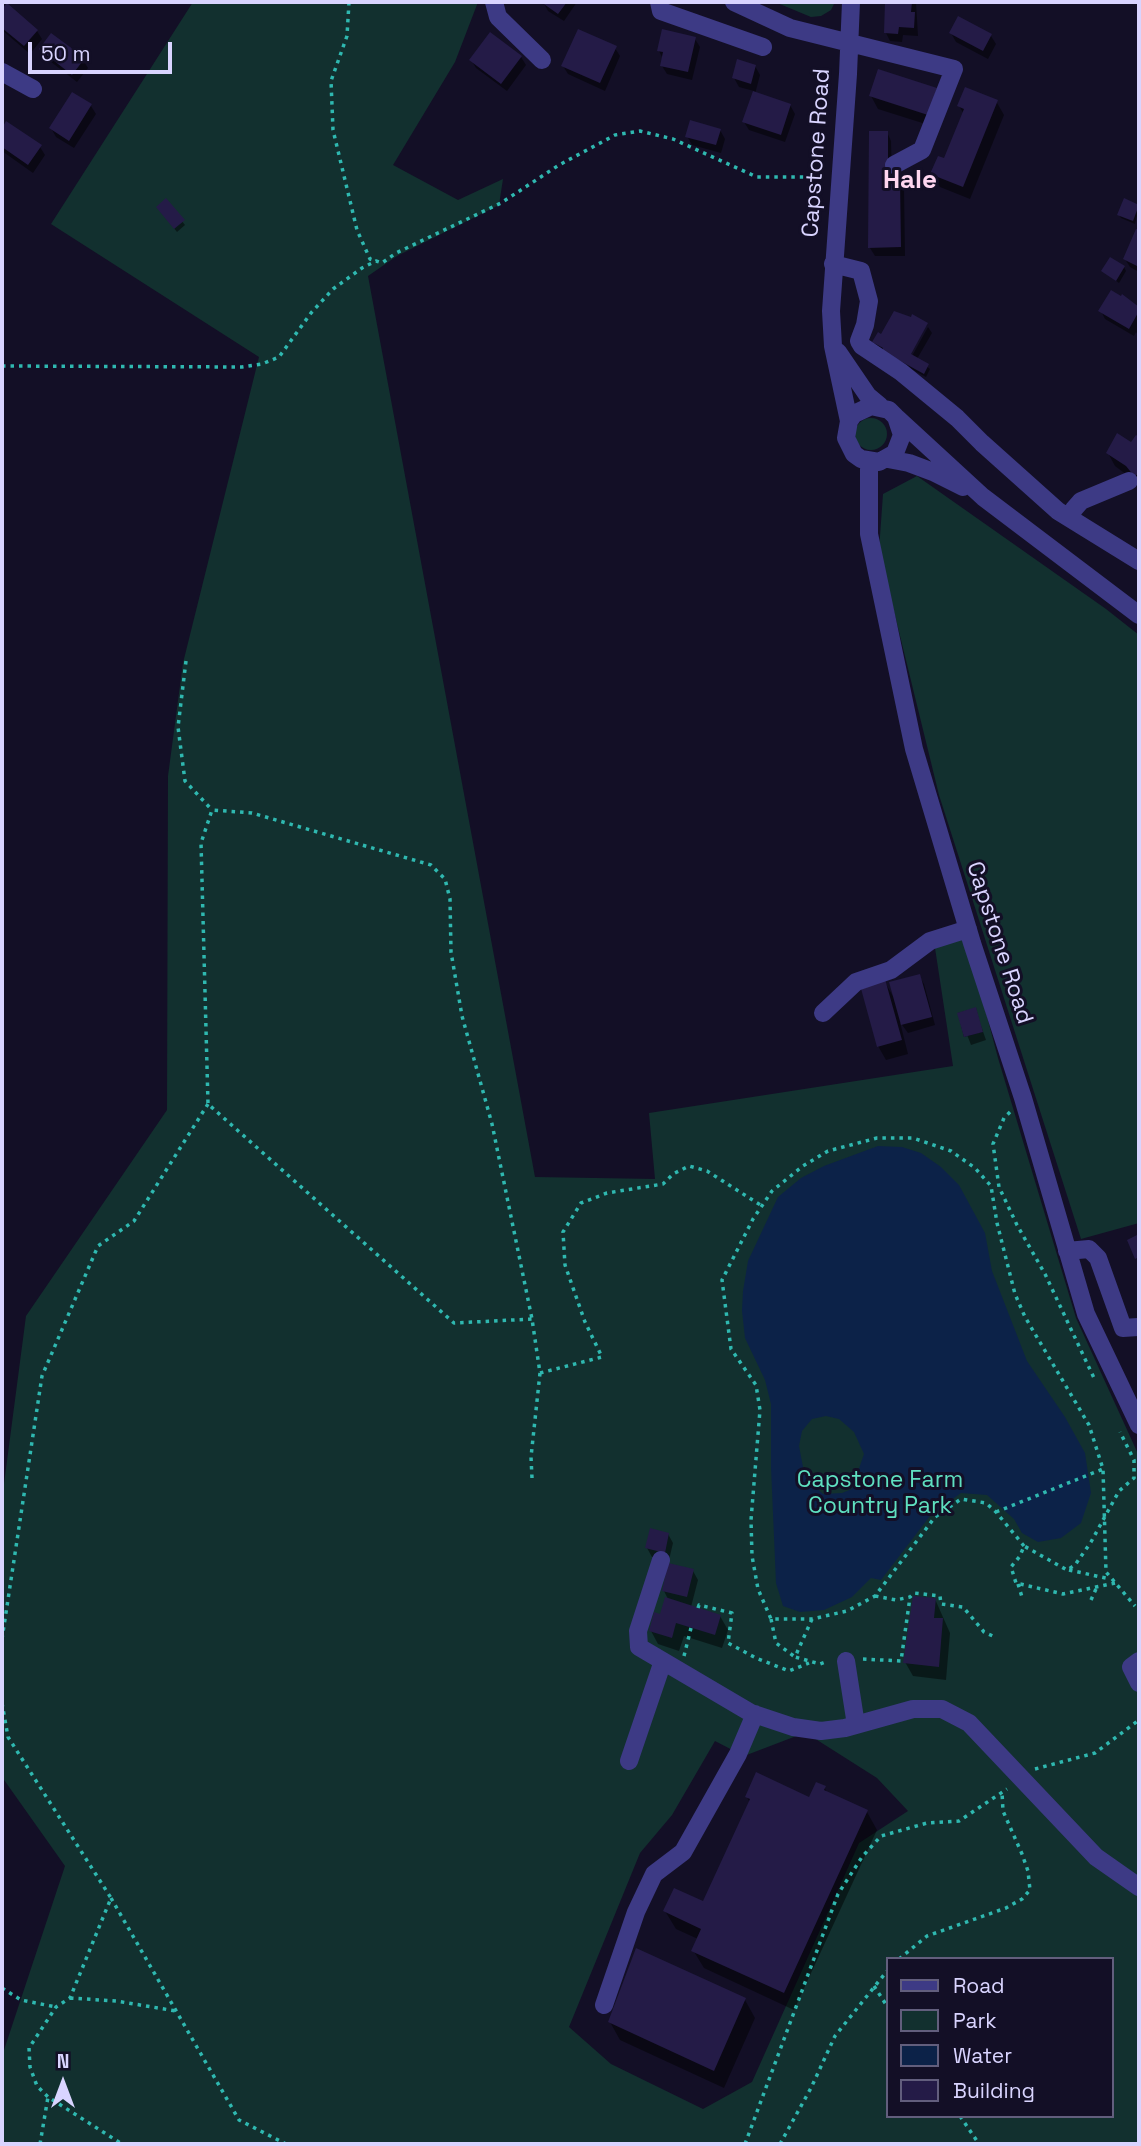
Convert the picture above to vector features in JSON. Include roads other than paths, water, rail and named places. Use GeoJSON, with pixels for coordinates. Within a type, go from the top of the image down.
{"type":"FeatureCollection","features":[{"type":"Feature","properties":{"kind":"street"},"geometry":{"type":"LineString","coordinates":[[494,2],[498,17],[542,60]]}},
{"type":"Feature","properties":{"kind":"street"},"geometry":{"type":"LineString","coordinates":[[659,2],[661,11],[764,47]]}},
{"type":"Feature","properties":{"kind":"street","name":"Capstone Road"},"geometry":{"type":"LineString","coordinates":[[734,2],[790,28],[848,43],[831,311],[833,346],[849,421]]}},
{"type":"Feature","properties":{"kind":"street"},"geometry":{"type":"LineString","coordinates":[[851,2],[848,43],[954,69],[922,150],[894,165]]}},
{"type":"Feature","properties":{"kind":"street"},"geometry":{"type":"LineString","coordinates":[[2,72],[33,89]]}},
{"type":"Feature","properties":{"kind":"street"},"geometry":{"type":"LineString","coordinates":[[833,264],[861,271],[869,301],[859,341],[862,346],[901,372],[957,418],[1058,511],[1139,561]]}},
{"type":"Feature","properties":{"kind":"street"},"geometry":{"type":"LineString","coordinates":[[833,346],[868,396],[880,407],[896,417],[983,497],[1139,615]]}},
{"type":"Feature","properties":{"kind":"street"},"geometry":{"type":"LineString","coordinates":[[880,407],[862,409],[849,421],[846,438],[848,447],[861,459],[869,462],[888,458],[909,463],[983,497]]}},
{"type":"Feature","properties":{"kind":"street"},"geometry":{"type":"LineString","coordinates":[[888,458],[900,444],[901,425],[896,417]]}},
{"type":"Feature","properties":{"kind":"street","name":"Capstone Road"},"geometry":{"type":"LineString","coordinates":[[869,462],[869,534],[914,749],[968,929],[1023,1098],[1086,1314],[1139,1425]]}},
{"type":"Feature","properties":{"kind":"street"},"geometry":{"type":"LineString","coordinates":[[1070,518],[1081,501],[1129,481]]}},
{"type":"Feature","properties":{"kind":"street"},"geometry":{"type":"LineString","coordinates":[[823,1013],[856,982],[891,970],[930,941],[968,929]]}},
{"type":"Feature","properties":{"kind":"street"},"geometry":{"type":"LineString","coordinates":[[1067,1251],[1088,1249],[1098,1258],[1123,1328],[1138,1327]]}},
{"type":"Feature","properties":{"kind":"street"},"geometry":{"type":"LineString","coordinates":[[661,1560],[638,1631],[639,1647],[755,1714],[793,1727],[821,1731],[856,1725],[913,1709],[942,1709],[969,1723],[1096,1857],[1139,1887]]}},
{"type":"Feature","properties":{"kind":"street"},"geometry":{"type":"LineString","coordinates":[[629,1761],[663,1661]]}},
{"type":"Feature","properties":{"kind":"street"},"geometry":{"type":"LineString","coordinates":[[846,1661],[856,1725]]}},
{"type":"Feature","properties":{"kind":"street"},"geometry":{"type":"LineString","coordinates":[[1139,1661],[1131,1667],[1139,1683]]}},
{"type":"Feature","properties":{"kind":"street"},"geometry":{"type":"LineString","coordinates":[[604,2005],[636,1912],[654,1874],[682,1852],[738,1754],[755,1714]]}},
{"type":"Feature","properties":{"kind":"water"},"geometry":{"type":"Polygon","coordinates":[[[878,1146],[902,1147],[921,1153],[941,1167],[959,1185],[985,1233],[992,1271],[1027,1361],[1065,1417],[1085,1453],[1091,1493],[1081,1523],[1061,1538],[1038,1542],[1022,1533],[1014,1519],[987,1495],[961,1493],[930,1516],[881,1580],[871,1578],[852,1597],[824,1610],[800,1612],[783,1606],[776,1583],[771,1404],[765,1380],[745,1338],[743,1291],[748,1261],[778,1197],[801,1178],[824,1166],[878,1146]],[[826,1416],[812,1419],[802,1431],[799,1446],[803,1467],[812,1484],[823,1494],[842,1493],[852,1489],[864,1454],[854,1432],[839,1419],[826,1416]]]}},
{"type":"Feature","properties":{"kind":"district","name":"Hale"},"geometry":{"type":"Point","coordinates":[910,181]}},
{"type":"Feature","properties":{"kind":"park label","name":"Capstone Farm Country Park"},"geometry":{"type":"Point","coordinates":[880,1494]}}]}
